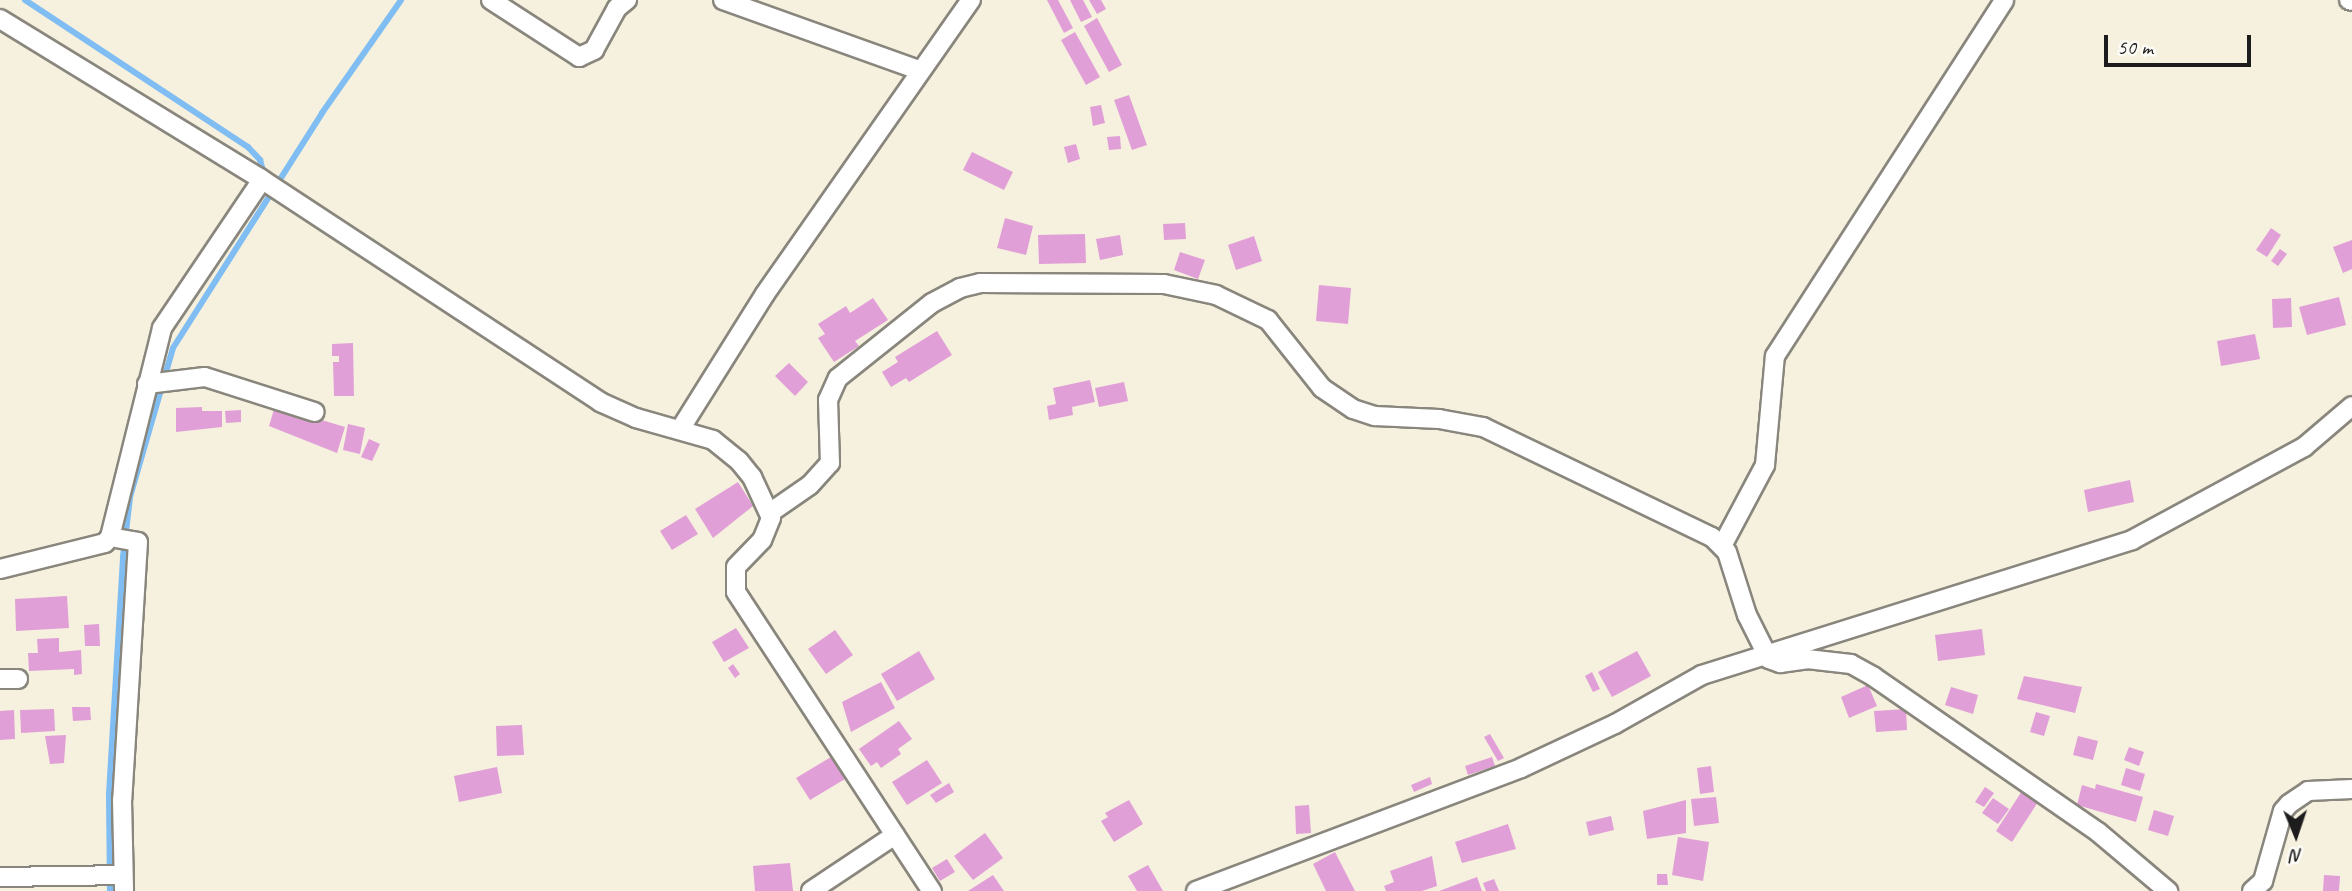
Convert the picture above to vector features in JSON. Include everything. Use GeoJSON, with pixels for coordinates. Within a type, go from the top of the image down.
{"type":"FeatureCollection","features":[{"type":"Feature","properties":{"kind":"street"},"geometry":{"type":"LineString","coordinates":[[491,0],[579,57],[594,50],[617,8],[626,0]]}},
{"type":"Feature","properties":{"kind":"street"},"geometry":{"type":"LineString","coordinates":[[723,0],[921,71]]}},
{"type":"Feature","properties":{"kind":"street"},"geometry":{"type":"LineString","coordinates":[[681,428],[765,294],[971,0]]}},
{"type":"Feature","properties":{"kind":"street"},"geometry":{"type":"LineString","coordinates":[[1722,546],[1765,465],[1775,356],[2004,0]]}},
{"type":"Feature","properties":{"kind":"street"},"geometry":{"type":"LineString","coordinates":[[0,19],[262,180],[600,402],[635,418],[681,428],[713,440],[739,461],[771,512]]}},
{"type":"Feature","properties":{"kind":"street"},"geometry":{"type":"LineString","coordinates":[[0,569],[105,543],[110,537],[162,328],[262,180]]}},
{"type":"Feature","properties":{"kind":"street"},"geometry":{"type":"LineString","coordinates":[[932,891],[733,583],[737,564],[766,534],[771,512],[810,485],[830,463],[829,394],[838,378],[943,297],[979,283],[1164,284],[1216,296],[1261,314],[1322,388],[1353,409],[1375,416],[1439,419],[1483,428],[1712,537],[1722,546],[1764,654],[1780,663],[1807,659],[1850,664],[1874,677],[2098,832],[2168,891]]}},
{"type":"Feature","properties":{"kind":"street"},"geometry":{"type":"LineString","coordinates":[[147,384],[205,377],[315,412]]}},
{"type":"Feature","properties":{"kind":"street"},"geometry":{"type":"LineString","coordinates":[[1196,891],[1521,768],[1615,724],[1702,675],[2132,540],[2304,446],[2352,406]]}},
{"type":"Feature","properties":{"kind":"street"},"geometry":{"type":"LineString","coordinates":[[0,877],[123,883],[122,800],[138,542],[110,537]]}},
{"type":"Feature","properties":{"kind":"street"},"geometry":{"type":"LineString","coordinates":[[2252,891],[2263,881],[2283,811],[2308,791],[2352,789]]}},
{"type":"Feature","properties":{"kind":"street"},"geometry":{"type":"LineString","coordinates":[[811,891],[895,835]]}},
{"type":"Feature","properties":{"kind":"building"},"geometry":{"type":"Polygon","coordinates":[[[1047,0],[1058,0],[1073,28],[1064,33],[1047,0]]]}},
{"type":"Feature","properties":{"kind":"building"},"geometry":{"type":"Polygon","coordinates":[[[1070,0],[1083,0],[1092,17],[1081,22],[1070,0]]]}},
{"type":"Feature","properties":{"kind":"building"},"geometry":{"type":"Polygon","coordinates":[[[1089,0],[1101,0],[1106,9],[1097,14],[1089,0]]]}},
{"type":"Feature","properties":{"kind":"building"},"geometry":{"type":"Polygon","coordinates":[[[1097,18],[1122,65],[1109,72],[1084,26],[1097,18]]]}},
{"type":"Feature","properties":{"kind":"building"},"geometry":{"type":"Polygon","coordinates":[[[1075,32],[1100,77],[1086,85],[1061,40],[1075,32]]]}},
{"type":"Feature","properties":{"kind":"building"},"geometry":{"type":"Polygon","coordinates":[[[1129,95],[1147,145],[1132,150],[1114,100],[1129,95]]]}},
{"type":"Feature","properties":{"kind":"building"},"geometry":{"type":"Polygon","coordinates":[[[1101,105],[1105,123],[1093,126],[1090,107],[1101,105]]]}},
{"type":"Feature","properties":{"kind":"building"},"geometry":{"type":"Polygon","coordinates":[[[1120,136],[1121,149],[1109,150],[1107,137],[1120,136]]]}},
{"type":"Feature","properties":{"kind":"building"},"geometry":{"type":"Polygon","coordinates":[[[1076,144],[1080,159],[1068,163],[1064,147],[1076,144]]]}},
{"type":"Feature","properties":{"kind":"building"},"geometry":{"type":"Polygon","coordinates":[[[972,152],[1013,172],[1004,190],[963,170],[972,152]]]}},
{"type":"Feature","properties":{"kind":"building"},"geometry":{"type":"Polygon","coordinates":[[[1005,218],[1033,226],[1026,255],[997,248],[1005,218]]]}},
{"type":"Feature","properties":{"kind":"building"},"geometry":{"type":"Polygon","coordinates":[[[1185,223],[1186,239],[1164,240],[1163,224],[1185,223]]]}},
{"type":"Feature","properties":{"kind":"building"},"geometry":{"type":"Polygon","coordinates":[[[2271,228],[2281,235],[2267,257],[2256,250],[2271,228]]]}},
{"type":"Feature","properties":{"kind":"building"},"geometry":{"type":"Polygon","coordinates":[[[1085,234],[1086,263],[1039,264],[1038,235],[1085,234]]]}},
{"type":"Feature","properties":{"kind":"building"},"geometry":{"type":"Polygon","coordinates":[[[1120,235],[1123,255],[1100,260],[1096,239],[1120,235]]]}},
{"type":"Feature","properties":{"kind":"building"},"geometry":{"type":"Polygon","coordinates":[[[1254,236],[1262,261],[1236,270],[1228,245],[1254,236]]]}},
{"type":"Feature","properties":{"kind":"building"},"geometry":{"type":"Polygon","coordinates":[[[2352,240],[2352,269],[2343,273],[2333,247],[2352,240]]]}},
{"type":"Feature","properties":{"kind":"building"},"geometry":{"type":"Polygon","coordinates":[[[2280,249],[2287,254],[2278,266],[2271,261],[2280,249]]]}},
{"type":"Feature","properties":{"kind":"building"},"geometry":{"type":"Polygon","coordinates":[[[1180,252],[1205,260],[1198,279],[1174,270],[1180,252]]]}},
{"type":"Feature","properties":{"kind":"building"},"geometry":{"type":"Polygon","coordinates":[[[1319,285],[1351,288],[1348,324],[1316,321],[1319,285]]]}},
{"type":"Feature","properties":{"kind":"building"},"geometry":{"type":"Polygon","coordinates":[[[2339,297],[2346,325],[2307,335],[2299,307],[2339,297]]]}},
{"type":"Feature","properties":{"kind":"building"},"geometry":{"type":"Polygon","coordinates":[[[873,298],[888,320],[855,341],[859,346],[834,362],[818,338],[825,334],[818,324],[846,306],[850,313],[873,298]]]}},
{"type":"Feature","properties":{"kind":"building"},"geometry":{"type":"Polygon","coordinates":[[[2291,298],[2292,327],[2273,328],[2272,299],[2291,298]]]}},
{"type":"Feature","properties":{"kind":"building"},"geometry":{"type":"Polygon","coordinates":[[[937,331],[952,355],[909,382],[906,378],[891,387],[882,372],[898,362],[895,357],[937,331]]]}},
{"type":"Feature","properties":{"kind":"building"},"geometry":{"type":"Polygon","coordinates":[[[2255,334],[2260,359],[2221,366],[2217,341],[2255,334]]]}},
{"type":"Feature","properties":{"kind":"building"},"geometry":{"type":"Polygon","coordinates":[[[353,343],[354,396],[334,396],[333,362],[339,362],[339,356],[332,356],[332,344],[353,343]]]}},
{"type":"Feature","properties":{"kind":"building"},"geometry":{"type":"Polygon","coordinates":[[[789,363],[808,382],[795,396],[775,376],[789,363]]]}},
{"type":"Feature","properties":{"kind":"building"},"geometry":{"type":"Polygon","coordinates":[[[1090,380],[1095,402],[1072,407],[1073,415],[1049,420],[1047,406],[1056,404],[1053,388],[1090,380]]]}},
{"type":"Feature","properties":{"kind":"building"},"geometry":{"type":"Polygon","coordinates":[[[1124,382],[1128,401],[1099,407],[1095,388],[1124,382]]]}},
{"type":"Feature","properties":{"kind":"building"},"geometry":{"type":"Polygon","coordinates":[[[275,406],[345,427],[337,453],[269,426],[275,406]]]}},
{"type":"Feature","properties":{"kind":"building"},"geometry":{"type":"Polygon","coordinates":[[[202,407],[202,411],[222,411],[222,427],[176,432],[176,408],[202,407]]]}},
{"type":"Feature","properties":{"kind":"building"},"geometry":{"type":"Polygon","coordinates":[[[241,410],[241,422],[226,423],[225,411],[241,410]]]}},
{"type":"Feature","properties":{"kind":"building"},"geometry":{"type":"Polygon","coordinates":[[[348,424],[365,428],[360,454],[343,450],[348,424]]]}},
{"type":"Feature","properties":{"kind":"building"},"geometry":{"type":"Polygon","coordinates":[[[369,439],[380,444],[372,461],[361,457],[369,439]]]}},
{"type":"Feature","properties":{"kind":"building"},"geometry":{"type":"Polygon","coordinates":[[[2130,480],[2134,502],[2088,512],[2084,490],[2130,480]]]}},
{"type":"Feature","properties":{"kind":"building"},"geometry":{"type":"Polygon","coordinates":[[[738,482],[753,506],[713,538],[695,509],[738,482]]]}},
{"type":"Feature","properties":{"kind":"building"},"geometry":{"type":"Polygon","coordinates":[[[686,515],[698,534],[672,550],[660,531],[686,515]]]}},
{"type":"Feature","properties":{"kind":"building"},"geometry":{"type":"Polygon","coordinates":[[[67,596],[69,628],[16,631],[15,599],[67,596]]]}},
{"type":"Feature","properties":{"kind":"building"},"geometry":{"type":"Polygon","coordinates":[[[99,624],[100,646],[85,646],[84,625],[99,624]]]}},
{"type":"Feature","properties":{"kind":"building"},"geometry":{"type":"Polygon","coordinates":[[[736,628],[749,648],[724,662],[712,642],[736,628]]]}},
{"type":"Feature","properties":{"kind":"building"},"geometry":{"type":"Polygon","coordinates":[[[1982,629],[1985,655],[1938,661],[1935,635],[1982,629]]]}},
{"type":"Feature","properties":{"kind":"building"},"geometry":{"type":"Polygon","coordinates":[[[835,630],[853,655],[826,674],[808,649],[835,630]]]}},
{"type":"Feature","properties":{"kind":"building"},"geometry":{"type":"Polygon","coordinates":[[[59,638],[59,652],[81,650],[82,674],[74,675],[74,669],[29,671],[28,653],[38,653],[37,639],[59,638]]]}},
{"type":"Feature","properties":{"kind":"building"},"geometry":{"type":"Polygon","coordinates":[[[919,651],[935,679],[897,701],[881,674],[919,651]]]}},
{"type":"Feature","properties":{"kind":"building"},"geometry":{"type":"Polygon","coordinates":[[[1637,651],[1651,676],[1612,697],[1598,672],[1637,651]]]}},
{"type":"Feature","properties":{"kind":"building"},"geometry":{"type":"Polygon","coordinates":[[[733,664],[740,674],[735,678],[728,668],[733,664]]]}},
{"type":"Feature","properties":{"kind":"building"},"geometry":{"type":"Polygon","coordinates":[[[1592,672],[1600,689],[1593,692],[1585,676],[1592,672]]]}},
{"type":"Feature","properties":{"kind":"building"},"geometry":{"type":"Polygon","coordinates":[[[2024,676],[2082,687],[2075,713],[2017,699],[2024,676]]]}},
{"type":"Feature","properties":{"kind":"building"},"geometry":{"type":"Polygon","coordinates":[[[881,682],[895,708],[851,732],[842,702],[881,682]]]}},
{"type":"Feature","properties":{"kind":"building"},"geometry":{"type":"Polygon","coordinates":[[[1868,685],[1877,706],[1849,718],[1841,697],[1868,685]]]}},
{"type":"Feature","properties":{"kind":"building"},"geometry":{"type":"Polygon","coordinates":[[[1951,687],[1978,695],[1973,714],[1945,705],[1951,687]]]}},
{"type":"Feature","properties":{"kind":"building"},"geometry":{"type":"Polygon","coordinates":[[[72,707],[90,707],[91,720],[73,721],[72,707]]]}},
{"type":"Feature","properties":{"kind":"building"},"geometry":{"type":"Polygon","coordinates":[[[54,709],[55,731],[21,733],[20,710],[54,709]]]}},
{"type":"Feature","properties":{"kind":"building"},"geometry":{"type":"Polygon","coordinates":[[[1906,709],[1907,730],[1876,732],[1874,711],[1906,709]]]}},
{"type":"Feature","properties":{"kind":"building"},"geometry":{"type":"Polygon","coordinates":[[[14,710],[15,739],[0,740],[0,711],[14,710]]]}},
{"type":"Feature","properties":{"kind":"building"},"geometry":{"type":"Polygon","coordinates":[[[2036,712],[2050,716],[2044,736],[2030,732],[2036,712]]]}},
{"type":"Feature","properties":{"kind":"building"},"geometry":{"type":"Polygon","coordinates":[[[899,721],[912,739],[898,749],[901,754],[881,768],[877,762],[871,766],[859,749],[899,721]]]}},
{"type":"Feature","properties":{"kind":"building"},"geometry":{"type":"Polygon","coordinates":[[[522,725],[524,755],[497,756],[496,726],[522,725]]]}},
{"type":"Feature","properties":{"kind":"building"},"geometry":{"type":"Polygon","coordinates":[[[1490,734],[1504,758],[1498,761],[1484,737],[1490,734]]]}},
{"type":"Feature","properties":{"kind":"building"},"geometry":{"type":"Polygon","coordinates":[[[66,735],[64,763],[50,764],[45,736],[66,735]]]}},
{"type":"Feature","properties":{"kind":"building"},"geometry":{"type":"Polygon","coordinates":[[[2078,736],[2098,741],[2093,760],[2073,755],[2078,736]]]}},
{"type":"Feature","properties":{"kind":"building"},"geometry":{"type":"Polygon","coordinates":[[[2129,747],[2144,752],[2139,766],[2124,760],[2129,747]]]}},
{"type":"Feature","properties":{"kind":"building"},"geometry":{"type":"Polygon","coordinates":[[[831,757],[845,779],[810,800],[796,778],[831,757]]]}},
{"type":"Feature","properties":{"kind":"building"},"geometry":{"type":"Polygon","coordinates":[[[1492,757],[1495,766],[1468,775],[1465,766],[1492,757]]]}},
{"type":"Feature","properties":{"kind":"building"},"geometry":{"type":"Polygon","coordinates":[[[927,760],[942,783],[907,805],[892,782],[927,760]]]}},
{"type":"Feature","properties":{"kind":"building"},"geometry":{"type":"Polygon","coordinates":[[[1711,766],[1714,792],[1700,794],[1697,768],[1711,766]]]}},
{"type":"Feature","properties":{"kind":"building"},"geometry":{"type":"Polygon","coordinates":[[[497,767],[502,793],[459,802],[454,776],[497,767]]]}},
{"type":"Feature","properties":{"kind":"building"},"geometry":{"type":"Polygon","coordinates":[[[2126,768],[2145,774],[2140,791],[2121,785],[2126,768]]]}},
{"type":"Feature","properties":{"kind":"building"},"geometry":{"type":"Polygon","coordinates":[[[1430,777],[1432,784],[1414,792],[1411,785],[1430,777]]]}},
{"type":"Feature","properties":{"kind":"building"},"geometry":{"type":"Polygon","coordinates":[[[949,783],[954,792],[936,803],[930,795],[949,783]]]}},
{"type":"Feature","properties":{"kind":"building"},"geometry":{"type":"Polygon","coordinates":[[[2096,784],[2143,797],[2136,822],[2077,805],[2082,785],[2095,789],[2096,784]]]}},
{"type":"Feature","properties":{"kind":"building"},"geometry":{"type":"Polygon","coordinates":[[[1985,787],[1994,793],[1984,807],[1975,802],[1985,787]]]}},
{"type":"Feature","properties":{"kind":"building"},"geometry":{"type":"Polygon","coordinates":[[[2022,791],[2038,802],[2012,842],[1996,831],[2022,791]]]}},
{"type":"Feature","properties":{"kind":"building"},"geometry":{"type":"Polygon","coordinates":[[[1716,797],[1719,823],[1694,826],[1691,799],[1716,797]]]}},
{"type":"Feature","properties":{"kind":"building"},"geometry":{"type":"Polygon","coordinates":[[[1993,798],[2009,809],[1998,824],[1982,813],[1993,798]]]}},
{"type":"Feature","properties":{"kind":"building"},"geometry":{"type":"Polygon","coordinates":[[[1129,800],[1143,824],[1114,842],[1101,821],[1108,817],[1105,813],[1129,800]]]}},
{"type":"Feature","properties":{"kind":"building"},"geometry":{"type":"Polygon","coordinates":[[[1686,800],[1686,833],[1647,839],[1643,811],[1686,800]]]}},
{"type":"Feature","properties":{"kind":"building"},"geometry":{"type":"Polygon","coordinates":[[[1309,805],[1311,833],[1296,834],[1295,806],[1309,805]]]}},
{"type":"Feature","properties":{"kind":"building"},"geometry":{"type":"Polygon","coordinates":[[[2154,810],[2174,816],[2168,836],[2148,830],[2154,810]]]}},
{"type":"Feature","properties":{"kind":"building"},"geometry":{"type":"Polygon","coordinates":[[[1611,816],[1614,830],[1589,836],[1586,822],[1611,816]]]}},
{"type":"Feature","properties":{"kind":"building"},"geometry":{"type":"Polygon","coordinates":[[[1508,824],[1516,849],[1462,863],[1455,842],[1508,824]]]}},
{"type":"Feature","properties":{"kind":"building"},"geometry":{"type":"Polygon","coordinates":[[[985,833],[1003,858],[973,880],[954,856],[985,833]]]}},
{"type":"Feature","properties":{"kind":"building"},"geometry":{"type":"Polygon","coordinates":[[[1678,837],[1709,842],[1703,881],[1672,875],[1678,837]]]}},
{"type":"Feature","properties":{"kind":"building"},"geometry":{"type":"Polygon","coordinates":[[[1335,852],[1355,891],[1326,891],[1313,864],[1335,852]]]}},
{"type":"Feature","properties":{"kind":"building"},"geometry":{"type":"Polygon","coordinates":[[[1432,856],[1437,886],[1422,891],[1386,891],[1384,886],[1394,882],[1390,871],[1432,856]]]}},
{"type":"Feature","properties":{"kind":"building"},"geometry":{"type":"Polygon","coordinates":[[[947,859],[955,872],[940,881],[932,868],[947,859]]]}},
{"type":"Feature","properties":{"kind":"building"},"geometry":{"type":"Polygon","coordinates":[[[790,863],[793,891],[755,891],[753,866],[790,863]]]}},
{"type":"Feature","properties":{"kind":"building"},"geometry":{"type":"Polygon","coordinates":[[[1148,865],[1163,891],[1137,891],[1128,876],[1148,865]]]}},
{"type":"Feature","properties":{"kind":"building"},"geometry":{"type":"Polygon","coordinates":[[[1657,874],[1667,874],[1668,885],[1657,885],[1657,874]]]}},
{"type":"Feature","properties":{"kind":"building"},"geometry":{"type":"Polygon","coordinates":[[[993,875],[1004,891],[968,891],[993,875]]]}},
{"type":"Feature","properties":{"kind":"building"},"geometry":{"type":"Polygon","coordinates":[[[2324,875],[2340,876],[2339,891],[2323,891],[2324,875]]]}},
{"type":"Feature","properties":{"kind":"building"},"geometry":{"type":"Polygon","coordinates":[[[1477,877],[1482,891],[1439,891],[1477,877]]]}},
{"type":"Feature","properties":{"kind":"building"},"geometry":{"type":"Polygon","coordinates":[[[1494,879],[1499,891],[1486,891],[1483,883],[1494,879]]]}},
{"type":"Feature","properties":{"kind":"waterway"},"geometry":{"type":"LineString","coordinates":[[25,0],[248,147],[260,160],[265,177]]}},
{"type":"Feature","properties":{"kind":"waterway"},"geometry":{"type":"LineString","coordinates":[[110,891],[109,794],[123,557],[130,497],[173,348],[322,113],[401,0]]}}]}
